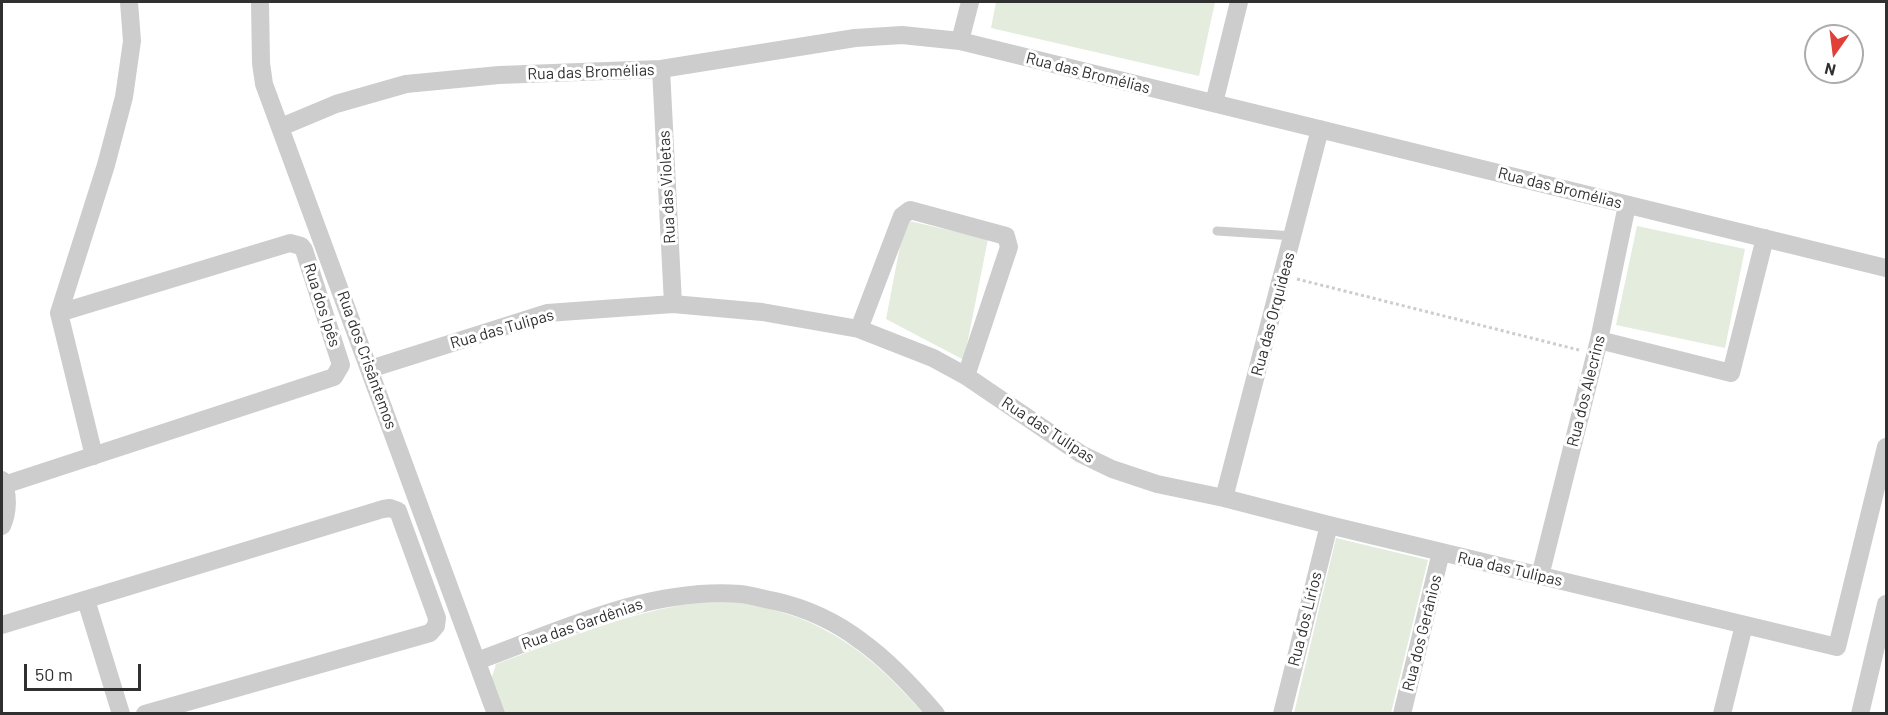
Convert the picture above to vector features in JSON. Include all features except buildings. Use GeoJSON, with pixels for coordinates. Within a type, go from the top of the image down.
{"type":"FeatureCollection","features":[{"type":"Feature","properties":{"kind":"street"},"geometry":{"type":"LineString","coordinates":[[94,456],[59,313],[106,165],[124,97],[132,41],[129,2]]}},
{"type":"Feature","properties":{"kind":"street","name":"Rua dos Crisântemos"},"geometry":{"type":"LineString","coordinates":[[260,2],[261,63],[264,84],[496,714]]}},
{"type":"Feature","properties":{"kind":"street"},"geometry":{"type":"LineString","coordinates":[[960,41],[970,2]]}},
{"type":"Feature","properties":{"kind":"street"},"geometry":{"type":"LineString","coordinates":[[1214,104],[1239,2]]}},
{"type":"Feature","properties":{"kind":"street","name":"Rua das Bromélias"},"geometry":{"type":"LineString","coordinates":[[281,128],[336,104],[406,84],[499,75],[661,69],[855,38],[902,35],[960,41],[1887,268]]}},
{"type":"Feature","properties":{"kind":"street","name":"Rua das Violetas"},"geometry":{"type":"LineString","coordinates":[[661,69],[673,304]]}},
{"type":"Feature","properties":{"kind":"street","name":"Rua das Orquideas"},"geometry":{"type":"LineString","coordinates":[[1224,498],[1320,129]]}},
{"type":"Feature","properties":{"kind":"street","name":"Rua dos Alecrins"},"geometry":{"type":"LineString","coordinates":[[1540,576],[1597,347],[1627,205]]}},
{"type":"Feature","properties":{"kind":"street"},"geometry":{"type":"LineString","coordinates":[[859,329],[905,212],[910,210],[1006,236],[1009,247],[966,376]]}},
{"type":"Feature","properties":{"kind":"street"},"geometry":{"type":"LineString","coordinates":[[1597,347],[1731,373],[1765,238]]}},
{"type":"Feature","properties":{"kind":"street","name":"Rua dos Ipês"},"geometry":{"type":"LineString","coordinates":[[3,482],[94,456],[334,377],[341,365],[304,250],[301,246],[290,243],[59,313]]}},
{"type":"Feature","properties":{"kind":"street","name":"Rua das Tulipas"},"geometry":{"type":"LineString","coordinates":[[370,369],[547,313],[673,304],[762,312],[859,329],[933,358],[966,376],[1081,454],[1112,469],[1157,484],[1224,498],[1837,647],[1887,447]]}},
{"type":"Feature","properties":{"kind":"street"},"geometry":{"type":"LineString","coordinates":[[2,526],[7,501],[3,482]]}},
{"type":"Feature","properties":{"kind":"street"},"geometry":{"type":"LineString","coordinates":[[2,625],[384,508],[398,511],[437,618],[436,626],[430,633],[145,714]]}},
{"type":"Feature","properties":{"kind":"street","name":"Rua dos Lírios"},"geometry":{"type":"LineString","coordinates":[[1282,714],[1329,525]]}},
{"type":"Feature","properties":{"kind":"street","name":"Rua dos Gerânios"},"geometry":{"type":"LineString","coordinates":[[1402,714],[1442,552]]}},
{"type":"Feature","properties":{"kind":"street","name":"Rua das Gardênias"},"geometry":{"type":"LineString","coordinates":[[477,661],[616,610],[655,600],[694,594],[741,594],[821,616],[861,640],[914,688],[936,714]]}},
{"type":"Feature","properties":{"kind":"street"},"geometry":{"type":"LineString","coordinates":[[86,600],[121,714]]}},
{"type":"Feature","properties":{"kind":"street"},"geometry":{"type":"LineString","coordinates":[[1860,714],[1879,666],[1887,604]]}},
{"type":"Feature","properties":{"kind":"street"},"geometry":{"type":"LineString","coordinates":[[1722,714],[1744,625]]}},
{"type":"Feature","properties":{"kind":"lane"},"geometry":{"type":"LineString","coordinates":[[1217,231],[1294,236]]}},
{"type":"Feature","properties":{"kind":"path"},"geometry":{"type":"LineString","coordinates":[[1282,275],[1597,347]]}},
{"type":"Feature","properties":{"kind":"shaded area"},"geometry":{"type":"Polygon","coordinates":[[[996,2],[1215,2],[1199,76],[991,28],[996,2]]]}},
{"type":"Feature","properties":{"kind":"shaded area"},"geometry":{"type":"Polygon","coordinates":[[[905,220],[988,239],[964,360],[886,319],[905,220]]]}},
{"type":"Feature","properties":{"kind":"shaded area"},"geometry":{"type":"Polygon","coordinates":[[[1637,226],[1745,249],[1725,348],[1616,325],[1637,226]]]}},
{"type":"Feature","properties":{"kind":"shaded area"},"geometry":{"type":"Polygon","coordinates":[[[1336,538],[1428,560],[1391,713],[1294,713],[1336,538]]]}},
{"type":"Feature","properties":{"kind":"shaded area"},"geometry":{"type":"Polygon","coordinates":[[[695,603],[746,604],[800,618],[823,629],[865,656],[885,673],[923,713],[503,713],[491,680],[496,664],[619,620],[695,603]]]}}]}
